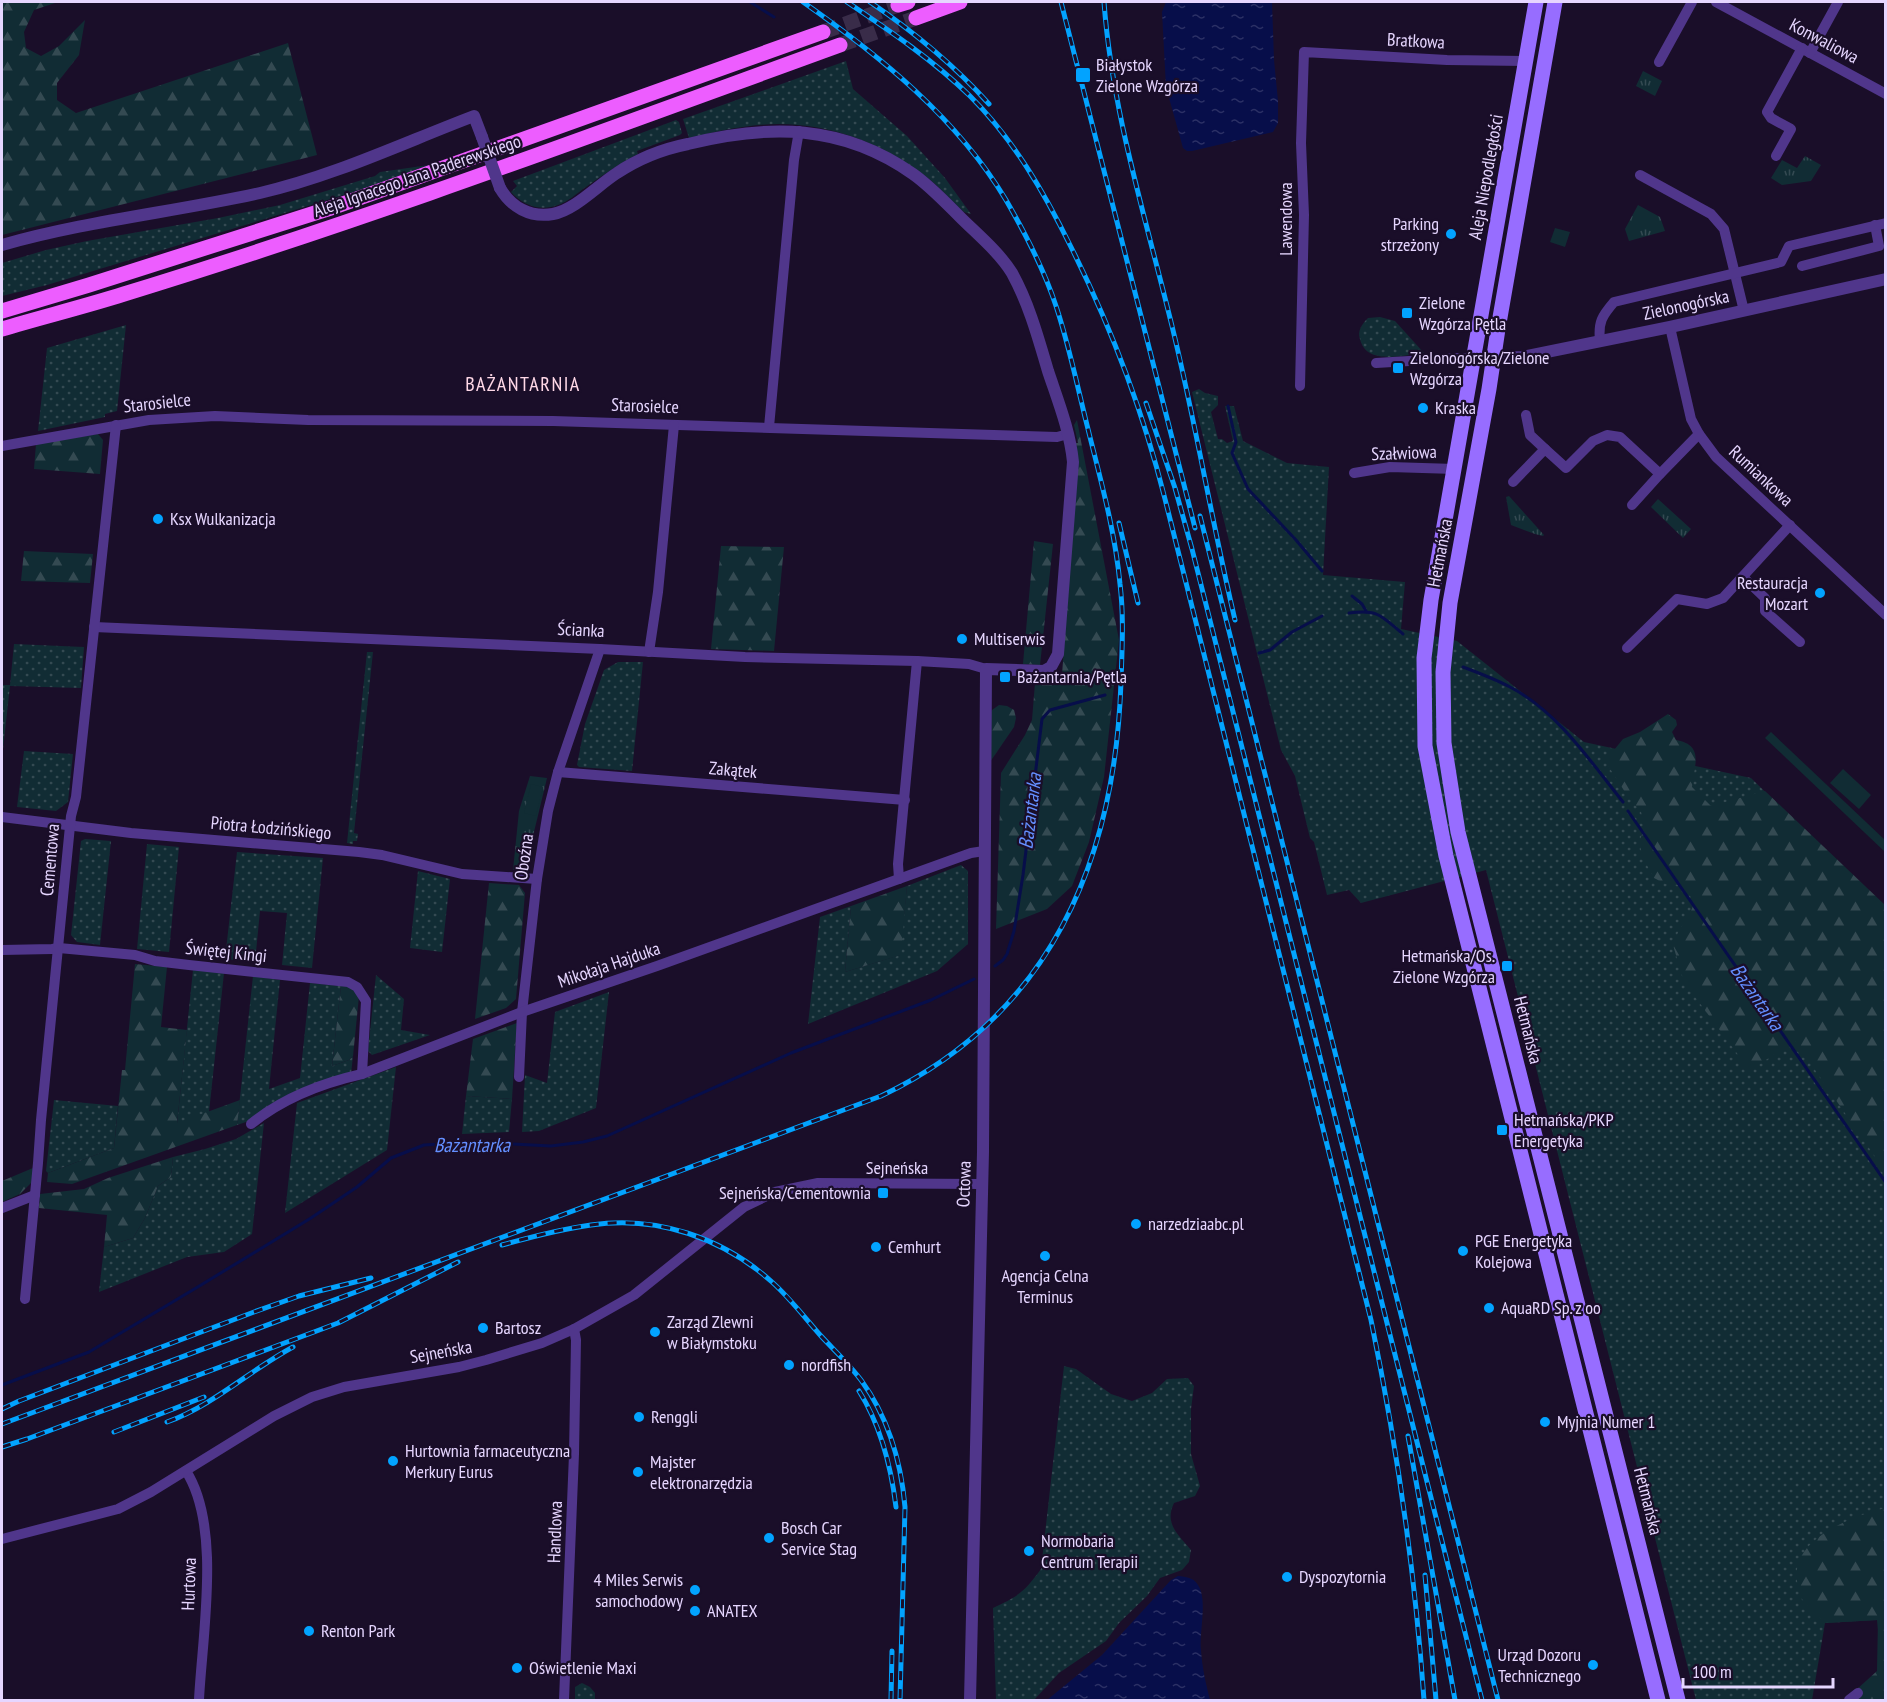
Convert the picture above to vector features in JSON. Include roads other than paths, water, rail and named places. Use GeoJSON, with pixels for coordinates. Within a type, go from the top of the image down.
{"type":"FeatureCollection","features":[{"type":"Feature","properties":{"kind":"main road"},"geometry":{"type":"LineString","coordinates":[[916,18],[960,2]]}},
{"type":"Feature","properties":{"kind":"main road","name":"Aleja Niepodległości"},"geometry":{"type":"LineString","coordinates":[[1474,359],[1536,2]]}},
{"type":"Feature","properties":{"kind":"main road","name":"Aleja Niepodległości"},"geometry":{"type":"LineString","coordinates":[[1493,359],[1555,2]]}},
{"type":"Feature","properties":{"kind":"main road","name":"Aleja Ignacego Jana Paderewskiego"},"geometry":{"type":"LineString","coordinates":[[2,311],[153,266],[400,185],[822,32]]}},
{"type":"Feature","properties":{"kind":"main road","name":"Aleja Ignacego Jana Paderewskiego"},"geometry":{"type":"LineString","coordinates":[[2,329],[123,295],[407,202],[840,45]]}},
{"type":"Feature","properties":{"kind":"main road"},"geometry":{"type":"LineString","coordinates":[[2,302],[86,278],[153,266]]}},
{"type":"Feature","properties":{"kind":"main road"},"geometry":{"type":"LineString","coordinates":[[2,337],[58,321],[123,295]]}},
{"type":"Feature","properties":{"kind":"main road","name":"Hetmańska"},"geometry":{"type":"LineString","coordinates":[[1474,359],[1431,600],[1424,658],[1425,746],[1441,836],[1658,1701]]}},
{"type":"Feature","properties":{"kind":"main road","name":"Hetmańska"},"geometry":{"type":"LineString","coordinates":[[1493,359],[1450,603],[1443,672],[1444,743],[1458,832],[1678,1701]]}},
{"type":"Feature","properties":{"kind":"main road"},"geometry":{"type":"LineString","coordinates":[[1431,600],[1450,603]]}},
{"type":"Feature","properties":{"kind":"main road"},"geometry":{"type":"LineString","coordinates":[[1551,1276],[1570,1270]]}},
{"type":"Feature","properties":{"kind":"street"},"geometry":{"type":"LineString","coordinates":[[1659,62],[1692,2]]}},
{"type":"Feature","properties":{"kind":"street","name":"Konwaliowa"},"geometry":{"type":"LineString","coordinates":[[1716,2],[1886,94]]}},
{"type":"Feature","properties":{"kind":"street"},"geometry":{"type":"LineString","coordinates":[[1776,156],[1791,129],[1771,118],[1767,112],[1838,2]]}},
{"type":"Feature","properties":{"kind":"street","name":"Bratkowa"},"geometry":{"type":"LineString","coordinates":[[1304,52],[1447,60],[1526,61]]}},
{"type":"Feature","properties":{"kind":"street","name":"Lawendowa"},"geometry":{"type":"LineString","coordinates":[[1300,386],[1304,214],[1300,142],[1304,52]]}},
{"type":"Feature","properties":{"kind":"street"},"geometry":{"type":"LineString","coordinates":[[2,245],[59,230],[217,202],[296,184],[333,172],[474,116],[500,188],[506,198],[524,211],[535,214],[553,214],[571,206],[617,172],[641,159],[686,144],[766,130],[827,135],[849,141],[891,160],[914,175],[988,245],[1010,270],[1035,326],[1068,434]]}},
{"type":"Feature","properties":{"kind":"street"},"geometry":{"type":"LineString","coordinates":[[769,427],[793,171],[799,131]]}},
{"type":"Feature","properties":{"kind":"street"},"geometry":{"type":"LineString","coordinates":[[1640,175],[1711,214],[1724,229],[1744,310]]}},
{"type":"Feature","properties":{"kind":"street"},"geometry":{"type":"LineString","coordinates":[[1600,341],[1599,327],[1604,314],[1614,302],[1781,262],[1789,246],[1880,224],[1879,246],[1802,266]]}},
{"type":"Feature","properties":{"kind":"street","name":"Zielonogórska"},"geometry":{"type":"LineString","coordinates":[[1474,359],[1522,357],[1886,279]]}},
{"type":"Feature","properties":{"kind":"street","name":"Rumiankowa"},"geometry":{"type":"LineString","coordinates":[[1670,327],[1691,418],[1699,434],[1716,457],[1886,615]]}},
{"type":"Feature","properties":{"kind":"street"},"geometry":{"type":"LineString","coordinates":[[1376,363],[1474,359]]}},
{"type":"Feature","properties":{"kind":"street"},"geometry":{"type":"LineString","coordinates":[[1526,415],[1530,435],[1566,468],[1593,441],[1606,435],[1620,437],[1660,474]]}},
{"type":"Feature","properties":{"kind":"street","name":"Starosielce"},"geometry":{"type":"LineString","coordinates":[[2,446],[149,420],[215,416],[308,420],[553,421],[1057,437],[1068,434]]}},
{"type":"Feature","properties":{"kind":"street","name":"Cementowa"},"geometry":{"type":"LineString","coordinates":[[25,1299],[71,816],[76,797],[116,425]]}},
{"type":"Feature","properties":{"kind":"street"},"geometry":{"type":"LineString","coordinates":[[649,652],[658,592],[674,425]]}},
{"type":"Feature","properties":{"kind":"street","name":"Ścianka"},"geometry":{"type":"LineString","coordinates":[[94,627],[600,648],[744,657],[917,661],[969,664],[986,669],[1044,671],[1051,667],[1058,654],[1073,462],[1068,434]]}},
{"type":"Feature","properties":{"kind":"street"},"geometry":{"type":"LineString","coordinates":[[1632,505],[1699,434]]}},
{"type":"Feature","properties":{"kind":"street"},"geometry":{"type":"LineString","coordinates":[[1513,482],[1545,448]]}},
{"type":"Feature","properties":{"kind":"street","name":"Szałwiowa"},"geometry":{"type":"LineString","coordinates":[[1354,473],[1389,467],[1455,469]]}},
{"type":"Feature","properties":{"kind":"street"},"geometry":{"type":"LineString","coordinates":[[1627,648],[1677,599],[1707,604],[1723,598],[1790,525]]}},
{"type":"Feature","properties":{"kind":"street"},"geometry":{"type":"LineString","coordinates":[[1743,577],[1765,598],[1765,611],[1800,642]]}},
{"type":"Feature","properties":{"kind":"street","name":"Oboźna"},"geometry":{"type":"LineString","coordinates":[[519,1077],[522,1012],[537,879],[548,811],[558,772],[600,648]]}},
{"type":"Feature","properties":{"kind":"street"},"geometry":{"type":"LineString","coordinates":[[900,879],[898,864],[917,661]]}},
{"type":"Feature","properties":{"kind":"street","name":"Octowa"},"geometry":{"type":"LineString","coordinates":[[970,1701],[983,1141],[986,669]]}},
{"type":"Feature","properties":{"kind":"street","name":"Zakątek"},"geometry":{"type":"LineString","coordinates":[[558,772],[905,800]]}},
{"type":"Feature","properties":{"kind":"street","name":"Piotra Łodzińskiego"},"geometry":{"type":"LineString","coordinates":[[2,817],[220,841],[359,852],[382,855],[462,874],[537,879]]}},
{"type":"Feature","properties":{"kind":"street","name":"Mikołaja Hajduka"},"geometry":{"type":"LineString","coordinates":[[251,1124],[276,1105],[313,1089],[362,1074],[522,1012],[972,853],[984,851]]}},
{"type":"Feature","properties":{"kind":"street","name":"Świętej Kingi"},"geometry":{"type":"LineString","coordinates":[[2,950],[58,948],[135,956],[189,966],[348,981],[357,987],[366,1001],[362,1074]]}},
{"type":"Feature","properties":{"kind":"street","name":"Sejneńska"},"geometry":{"type":"LineString","coordinates":[[2,1539],[118,1509],[151,1492],[274,1416],[312,1397],[344,1387],[478,1363],[542,1343],[574,1329],[634,1295],[744,1207],[775,1192],[818,1183],[981,1184]]}},
{"type":"Feature","properties":{"kind":"street"},"geometry":{"type":"LineString","coordinates":[[2,1208],[35,1195]]}},
{"type":"Feature","properties":{"kind":"street","name":"Handlowa"},"geometry":{"type":"LineString","coordinates":[[564,1701],[574,1444],[576,1340],[574,1329]]}},
{"type":"Feature","properties":{"kind":"street","name":"Hurtowa"},"geometry":{"type":"LineString","coordinates":[[186,1471],[200,1506],[207,1544],[200,1701]]}},
{"type":"Feature","properties":{"kind":"water"},"geometry":{"type":"Polygon","coordinates":[[[1166,2],[1272,2],[1278,101],[1278,123],[1273,132],[1192,151],[1183,148],[1166,87],[1162,12],[1166,2]]]}},
{"type":"Feature","properties":{"kind":"water"},"geometry":{"type":"Polygon","coordinates":[[[1178,1576],[1194,1580],[1201,1591],[1202,1656],[1210,1700],[1047,1700],[1102,1655],[1171,1580],[1178,1576]]]}},
{"type":"Feature","properties":{"kind":"waterway"},"geometry":{"type":"LineString","coordinates":[[750,2],[774,17]]}},
{"type":"Feature","properties":{"kind":"waterway"},"geometry":{"type":"LineString","coordinates":[[1228,406],[1236,442],[1232,453],[1248,489],[1322,571]]}},
{"type":"Feature","properties":{"kind":"waterway"},"geometry":{"type":"LineString","coordinates":[[1352,596],[1362,604],[1366,611]]}},
{"type":"Feature","properties":{"kind":"waterway","name":"Bażantarka"},"geometry":{"type":"LineString","coordinates":[[1349,613],[1367,612],[1379,615],[1403,634]]}},
{"type":"Feature","properties":{"kind":"waterway","name":"Bażantarka"},"geometry":{"type":"LineString","coordinates":[[1259,653],[1270,650],[1292,632],[1322,616]]}},
{"type":"Feature","properties":{"kind":"waterway","name":"Bażantarka"},"geometry":{"type":"LineString","coordinates":[[1463,667],[1510,687],[1543,710],[1572,738],[1623,802]]}},
{"type":"Feature","properties":{"kind":"waterway","name":"Bażantarka"},"geometry":{"type":"LineString","coordinates":[[995,966],[1007,954],[1014,931],[1042,719],[1050,710],[1105,695]]}},
{"type":"Feature","properties":{"kind":"waterway","name":"Bażantarka"},"geometry":{"type":"LineString","coordinates":[[1628,811],[1886,1183]]}},
{"type":"Feature","properties":{"kind":"waterway","name":"Bażantarka"},"geometry":{"type":"LineString","coordinates":[[2,1385],[89,1352],[311,1218],[357,1187],[391,1158],[424,1145],[478,1142],[551,1146],[607,1136],[791,1053],[931,1000],[974,979]]}},
{"type":"Feature","properties":{"kind":"tunnel"},"geometry":{"type":"LineString","coordinates":[[823,32],[898,5]]}},
{"type":"Feature","properties":{"kind":"tunnel"},"geometry":{"type":"LineString","coordinates":[[840,45],[916,18]]}},
{"type":"Feature","properties":{"kind":"railway"},"geometry":{"type":"LineString","coordinates":[[2,1424],[881,1096],[940,1063],[989,1023],[1030,977],[1062,926],[1087,871],[1105,811],[1116,748],[1122,633],[1118,564],[1111,524],[1065,335],[1051,292],[1027,238],[1006,200],[964,142],[915,90],[860,44],[803,2]]}},
{"type":"Feature","properties":{"kind":"railway"},"geometry":{"type":"LineString","coordinates":[[847,2],[911,46],[956,83],[1001,130],[1027,167],[1050,206],[1086,277],[1113,339],[1147,434],[1371,1320],[1404,1509],[1416,1604],[1424,1700]]}},
{"type":"Feature","properties":{"kind":"railway"},"geometry":{"type":"LineString","coordinates":[[870,2],[933,50],[989,104]]}},
{"type":"Feature","properties":{"kind":"railway"},"geometry":{"type":"LineString","coordinates":[[1061,2],[1195,528]]}},
{"type":"Feature","properties":{"kind":"railway"},"geometry":{"type":"LineString","coordinates":[[1104,2],[1108,43],[1122,125],[1181,363],[1235,620]]}},
{"type":"Feature","properties":{"kind":"railway"},"geometry":{"type":"LineString","coordinates":[[1146,403],[1175,488],[1192,549],[1482,1700]]}},
{"type":"Feature","properties":{"kind":"railway"},"geometry":{"type":"LineString","coordinates":[[1200,516],[1498,1700]]}},
{"type":"Feature","properties":{"kind":"railway"},"geometry":{"type":"LineString","coordinates":[[1119,523],[1138,603]]}},
{"type":"Feature","properties":{"kind":"railway"},"geometry":{"type":"LineString","coordinates":[[502,1245],[569,1229],[616,1223],[664,1227],[688,1233],[732,1253],[772,1282],[852,1368],[870,1394],[886,1424],[892,1440],[903,1490],[905,1507],[900,1700]]}},
{"type":"Feature","properties":{"kind":"railway"},"geometry":{"type":"LineString","coordinates":[[2,1447],[338,1323],[458,1262]]}},
{"type":"Feature","properties":{"kind":"railway"},"geometry":{"type":"LineString","coordinates":[[2,1409],[299,1296],[371,1278]]}},
{"type":"Feature","properties":{"kind":"railway"},"geometry":{"type":"LineString","coordinates":[[167,1422],[216,1397],[293,1347]]}},
{"type":"Feature","properties":{"kind":"railway"},"geometry":{"type":"LineString","coordinates":[[859,1391],[867,1404],[884,1447],[896,1507]]}},
{"type":"Feature","properties":{"kind":"railway"},"geometry":{"type":"LineString","coordinates":[[114,1432],[204,1397]]}},
{"type":"Feature","properties":{"kind":"railway"},"geometry":{"type":"LineString","coordinates":[[1408,1436],[1455,1700]]}},
{"type":"Feature","properties":{"kind":"railway"},"geometry":{"type":"LineString","coordinates":[[1425,1575],[1436,1700]]}},
{"type":"Feature","properties":{"kind":"railway"},"geometry":{"type":"LineString","coordinates":[[891,1700],[892,1651]]}},
{"type":"Feature","properties":{"kind":"place","name":"Białystok Zielone Wzgórza"},"geometry":{"type":"Point","coordinates":[1083,75]}},
{"type":"Feature","properties":{"kind":"place","name":"Parking strzeżony"},"geometry":{"type":"Point","coordinates":[1451,234]}},
{"type":"Feature","properties":{"kind":"place","name":"Zielone Wzgórza Pętla"},"geometry":{"type":"Point","coordinates":[1407,313]}},
{"type":"Feature","properties":{"kind":"place","name":"Zielonogórska/Zielone Wzgórza"},"geometry":{"type":"Point","coordinates":[1398,368]}},
{"type":"Feature","properties":{"kind":"place","name":"Kraska"},"geometry":{"type":"Point","coordinates":[1423,408]}},
{"type":"Feature","properties":{"kind":"place","name":"Ksx Wulkanizacja"},"geometry":{"type":"Point","coordinates":[158,519]}},
{"type":"Feature","properties":{"kind":"place","name":"Restauracja Mozart"},"geometry":{"type":"Point","coordinates":[1820,593]}},
{"type":"Feature","properties":{"kind":"place","name":"Multiserwis"},"geometry":{"type":"Point","coordinates":[962,639]}},
{"type":"Feature","properties":{"kind":"place","name":"Bażantarnia/Pętla"},"geometry":{"type":"Point","coordinates":[1005,677]}},
{"type":"Feature","properties":{"kind":"place","name":"Hetmańska/Os. Zielone Wzgórza"},"geometry":{"type":"Point","coordinates":[1507,966]}},
{"type":"Feature","properties":{"kind":"place","name":"Hetmańska/PKP Energetyka"},"geometry":{"type":"Point","coordinates":[1502,1130]}},
{"type":"Feature","properties":{"kind":"place","name":"Sejneńska/Cementownia"},"geometry":{"type":"Point","coordinates":[883,1193]}},
{"type":"Feature","properties":{"kind":"place","name":"narzedziaabc.pl"},"geometry":{"type":"Point","coordinates":[1136,1224]}},
{"type":"Feature","properties":{"kind":"place","name":"Cemhurt"},"geometry":{"type":"Point","coordinates":[876,1247]}},
{"type":"Feature","properties":{"kind":"place","name":"PGE Energetyka Kolejowa"},"geometry":{"type":"Point","coordinates":[1463,1251]}},
{"type":"Feature","properties":{"kind":"place","name":"Agencja Celna Terminus"},"geometry":{"type":"Point","coordinates":[1045,1256]}},
{"type":"Feature","properties":{"kind":"place","name":"AquaRD Sp. z oo"},"geometry":{"type":"Point","coordinates":[1489,1308]}},
{"type":"Feature","properties":{"kind":"place","name":"Bartosz"},"geometry":{"type":"Point","coordinates":[483,1328]}},
{"type":"Feature","properties":{"kind":"place","name":"Zarząd Zlewni w Białymstoku"},"geometry":{"type":"Point","coordinates":[655,1332]}},
{"type":"Feature","properties":{"kind":"place","name":"nordfish"},"geometry":{"type":"Point","coordinates":[789,1365]}},
{"type":"Feature","properties":{"kind":"place","name":"Renggli"},"geometry":{"type":"Point","coordinates":[639,1417]}},
{"type":"Feature","properties":{"kind":"place","name":"Myjnia Numer 1"},"geometry":{"type":"Point","coordinates":[1545,1422]}},
{"type":"Feature","properties":{"kind":"place","name":"Hurtownia farmaceutyczna Merkury Eurus"},"geometry":{"type":"Point","coordinates":[393,1461]}},
{"type":"Feature","properties":{"kind":"place","name":"Majster elektronarzędzia"},"geometry":{"type":"Point","coordinates":[638,1472]}},
{"type":"Feature","properties":{"kind":"place","name":"Bosch Car Service Stag"},"geometry":{"type":"Point","coordinates":[769,1538]}},
{"type":"Feature","properties":{"kind":"place","name":"Normobaria Centrum Terapii"},"geometry":{"type":"Point","coordinates":[1029,1551]}},
{"type":"Feature","properties":{"kind":"place","name":"Dyspozytornia"},"geometry":{"type":"Point","coordinates":[1287,1577]}},
{"type":"Feature","properties":{"kind":"place","name":"4 Miles Serwis samochodowy"},"geometry":{"type":"Point","coordinates":[695,1590]}},
{"type":"Feature","properties":{"kind":"place","name":"ANATEX"},"geometry":{"type":"Point","coordinates":[695,1611]}},
{"type":"Feature","properties":{"kind":"place","name":"Renton Park"},"geometry":{"type":"Point","coordinates":[309,1631]}},
{"type":"Feature","properties":{"kind":"place","name":"Urząd Dozoru Technicznego"},"geometry":{"type":"Point","coordinates":[1593,1665]}},
{"type":"Feature","properties":{"kind":"place","name":"Oświetlenie Maxi"},"geometry":{"type":"Point","coordinates":[517,1668]}},
{"type":"Feature","properties":{"kind":"district","name":"BAŻANTARNIA"},"geometry":{"type":"Point","coordinates":[523,384]}}]}
